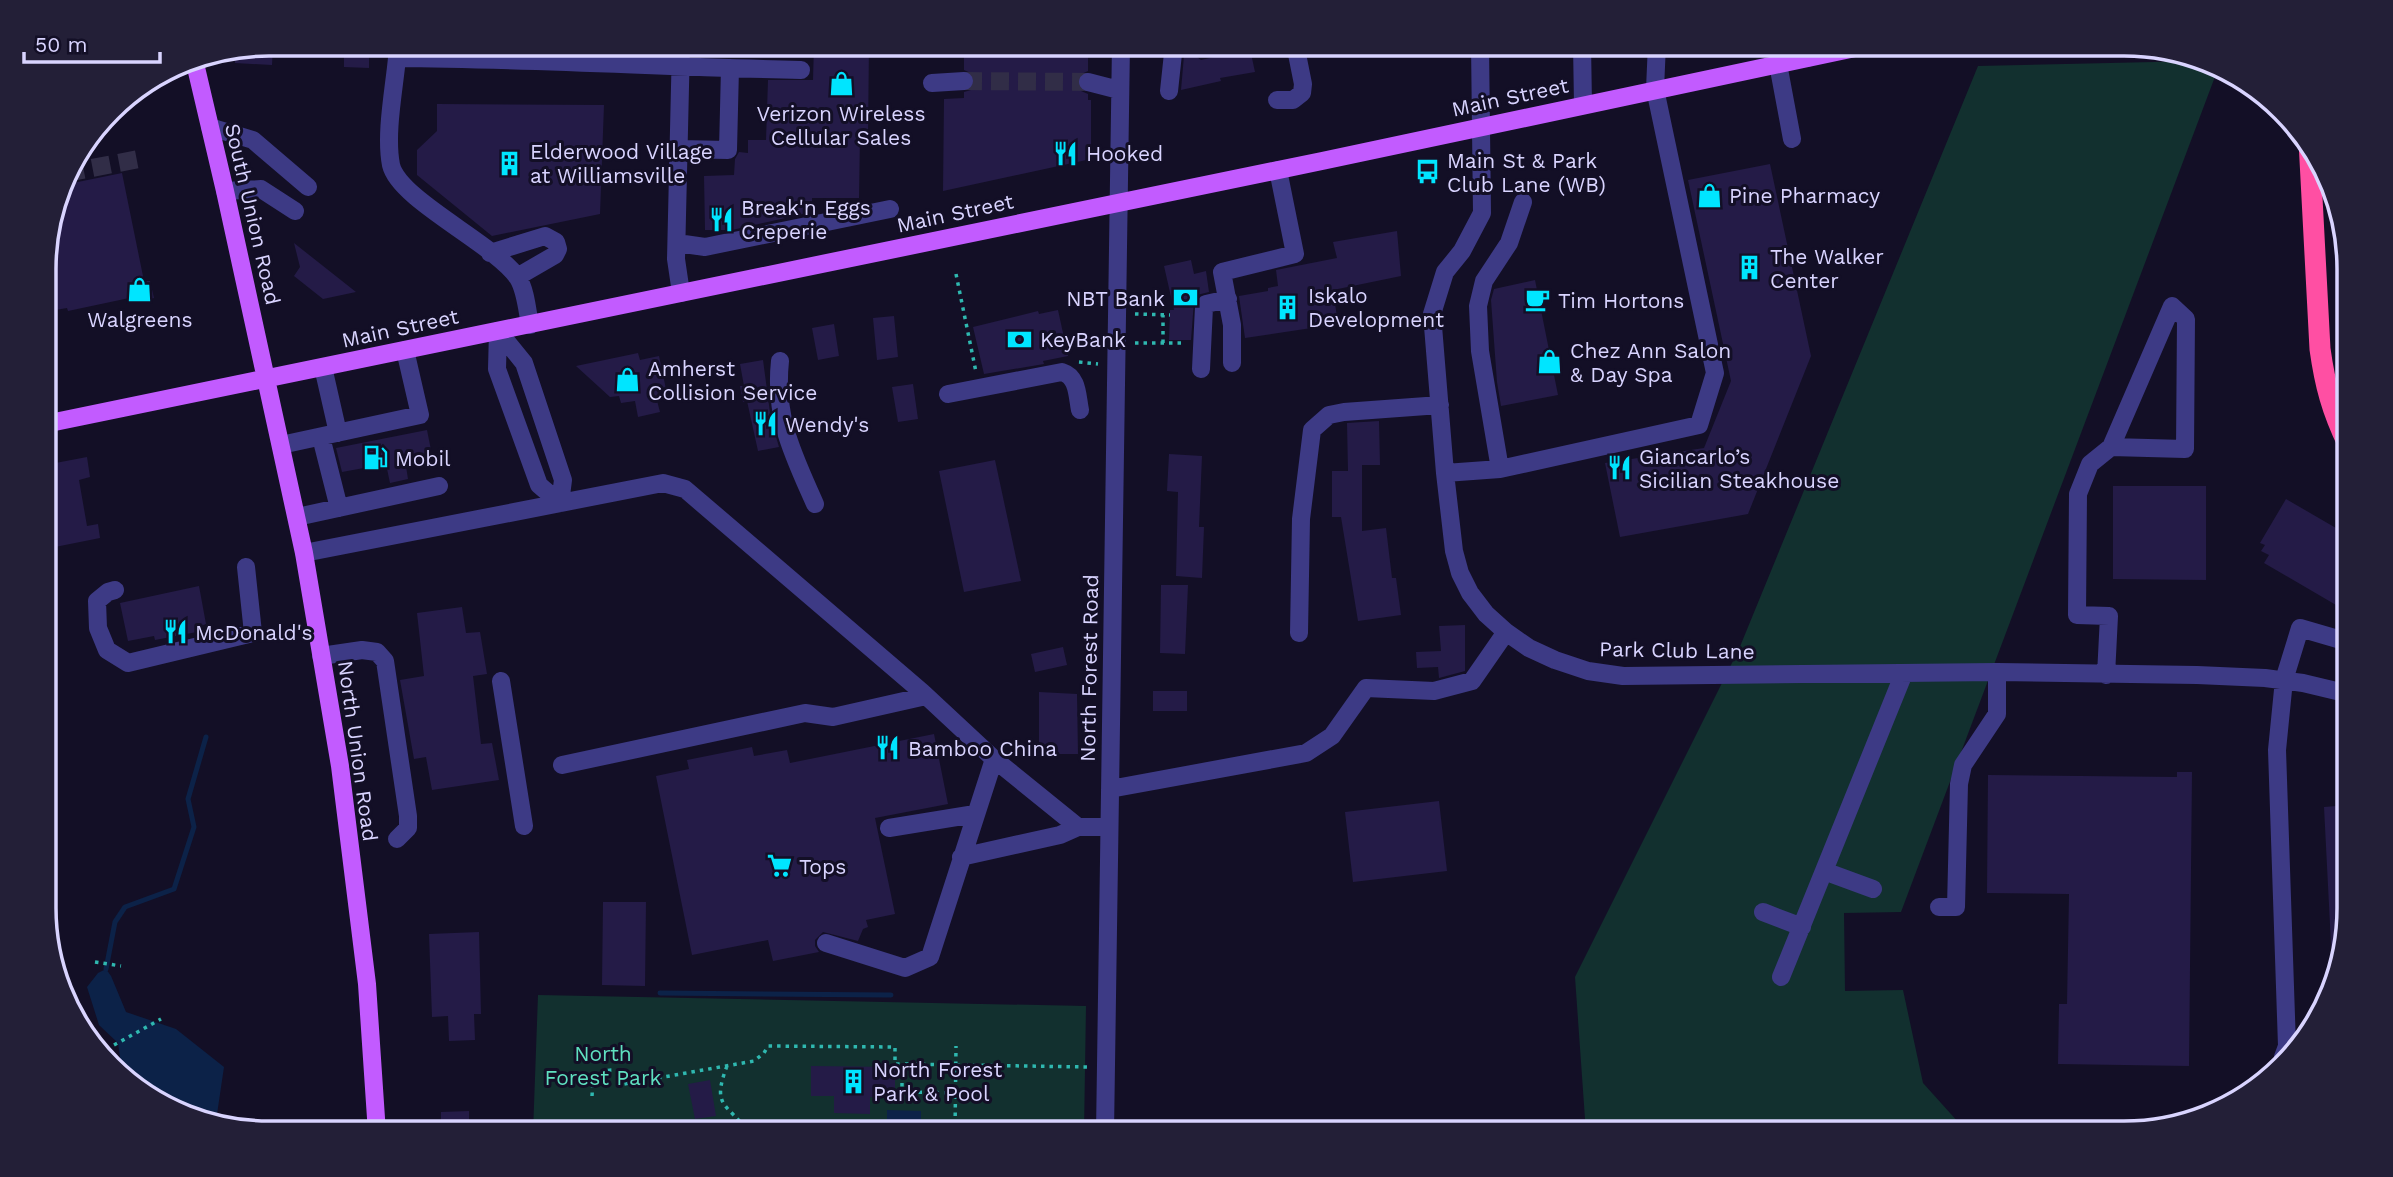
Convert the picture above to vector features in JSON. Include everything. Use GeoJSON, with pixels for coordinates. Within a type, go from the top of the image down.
{"type":"FeatureCollection","features":[{"type":"Feature","properties":{"kind":"highway"},"geometry":{"type":"LineString","coordinates":[[2311,167],[2324,379],[2337,422]]}},
{"type":"Feature","properties":{"kind":"highway"},"geometry":{"type":"LineString","coordinates":[[2323,194],[2331,352],[2337,386]]}},
{"type":"Feature","properties":{"kind":"main road","name":"Main Street"},"geometry":{"type":"LineString","coordinates":[[56,423],[1479,128],[1778,64],[1795,56]]}},
{"type":"Feature","properties":{"kind":"main road","name":"South Union Road"},"geometry":{"type":"LineString","coordinates":[[196,69],[267,379]]}},
{"type":"Feature","properties":{"kind":"main road","name":"North Union Road"},"geometry":{"type":"LineString","coordinates":[[267,379],[304,553],[340,766],[368,984],[376,1121]]}},
{"type":"Feature","properties":{"kind":"street"},"geometry":{"type":"LineString","coordinates":[[681,56],[677,243],[681,293]]}},
{"type":"Feature","properties":{"kind":"street","name":"North Forest Road"},"geometry":{"type":"LineString","coordinates":[[1105,1121],[1120,56]]}},
{"type":"Feature","properties":{"kind":"street"},"geometry":{"type":"LineString","coordinates":[[1168,91],[1172,56]]}},
{"type":"Feature","properties":{"kind":"street"},"geometry":{"type":"LineString","coordinates":[[1277,100],[1293,100],[1302,93],[1297,56]]}},
{"type":"Feature","properties":{"kind":"street","name":"Park Club Lane"},"geometry":{"type":"LineString","coordinates":[[1480,56],[1482,213],[1462,251],[1445,272],[1432,314],[1454,551],[1460,573],[1470,593],[1486,614],[1506,632],[1529,648],[1555,660],[1588,671],[1623,676],[1997,672],[2218,675],[2284,680],[2337,691]]}},
{"type":"Feature","properties":{"kind":"street"},"geometry":{"type":"LineString","coordinates":[[1582,56],[1583,104]]}},
{"type":"Feature","properties":{"kind":"street"},"geometry":{"type":"LineString","coordinates":[[1445,473],[1500,469],[1699,425],[1714,373],[1655,89],[1656,56]]}},
{"type":"Feature","properties":{"kind":"street"},"geometry":{"type":"LineString","coordinates":[[530,325],[523,289],[517,277],[406,189],[391,167],[390,138],[397,58],[801,70]]}},
{"type":"Feature","properties":{"kind":"street"},"geometry":{"type":"LineString","coordinates":[[1778,64],[1792,139]]}},
{"type":"Feature","properties":{"kind":"street"},"geometry":{"type":"LineString","coordinates":[[679,149],[728,150],[730,68]]}},
{"type":"Feature","properties":{"kind":"street"},"geometry":{"type":"LineString","coordinates":[[932,83],[964,81]]}},
{"type":"Feature","properties":{"kind":"street"},"geometry":{"type":"LineString","coordinates":[[1088,82],[1119,90]]}},
{"type":"Feature","properties":{"kind":"street"},"geometry":{"type":"LineString","coordinates":[[210,127],[253,140],[308,187]]}},
{"type":"Feature","properties":{"kind":"street"},"geometry":{"type":"LineString","coordinates":[[1231,363],[1232,325],[1222,272],[1295,254],[1278,170]]}},
{"type":"Feature","properties":{"kind":"street"},"geometry":{"type":"LineString","coordinates":[[225,191],[261,189],[295,211]]}},
{"type":"Feature","properties":{"kind":"street"},"geometry":{"type":"LineString","coordinates":[[1500,469],[1479,351],[1478,306],[1484,281],[1509,243],[1522,202]]}},
{"type":"Feature","properties":{"kind":"street"},"geometry":{"type":"LineString","coordinates":[[677,243],[705,247],[890,209]]}},
{"type":"Feature","properties":{"kind":"street"},"geometry":{"type":"LineString","coordinates":[[490,253],[545,236],[551,237],[558,249],[555,255],[517,277]]}},
{"type":"Feature","properties":{"kind":"street"},"geometry":{"type":"LineString","coordinates":[[1201,369],[1204,307],[1206,304],[1227,299]]}},
{"type":"Feature","properties":{"kind":"street"},"geometry":{"type":"LineString","coordinates":[[2106,675],[2109,616],[2077,615],[2078,494],[2090,464],[2110,447],[2172,306],[2186,319],[2185,449],[2110,447]]}},
{"type":"Feature","properties":{"kind":"street"},"geometry":{"type":"LineString","coordinates":[[498,331],[524,363],[563,480],[559,503]]}},
{"type":"Feature","properties":{"kind":"street"},"geometry":{"type":"LineString","coordinates":[[498,331],[497,369],[539,485],[559,503]]}},
{"type":"Feature","properties":{"kind":"street"},"geometry":{"type":"LineString","coordinates":[[281,445],[420,415],[405,350]]}},
{"type":"Feature","properties":{"kind":"street"},"geometry":{"type":"LineString","coordinates":[[780,360],[777,387],[787,439],[815,505]]}},
{"type":"Feature","properties":{"kind":"street"},"geometry":{"type":"LineString","coordinates":[[323,367],[339,508]]}},
{"type":"Feature","properties":{"kind":"street"},"geometry":{"type":"LineString","coordinates":[[948,394],[1062,372],[1073,379],[1080,410]]}},
{"type":"Feature","properties":{"kind":"street"},"geometry":{"type":"LineString","coordinates":[[1299,633],[1301,519],[1312,430],[1329,415],[1344,412],[1440,405]]}},
{"type":"Feature","properties":{"kind":"street"},"geometry":{"type":"LineString","coordinates":[[304,553],[663,483],[685,489],[926,696],[994,759],[1078,827]]}},
{"type":"Feature","properties":{"kind":"street"},"geometry":{"type":"LineString","coordinates":[[297,517],[439,486]]}},
{"type":"Feature","properties":{"kind":"street"},"geometry":{"type":"LineString","coordinates":[[115,590],[97,601],[98,628],[107,650],[128,663],[254,633],[246,567]]}},
{"type":"Feature","properties":{"kind":"street"},"geometry":{"type":"LineString","coordinates":[[2287,1044],[2276,769],[2284,680],[2300,628],[2337,637]]}},
{"type":"Feature","properties":{"kind":"street"},"geometry":{"type":"LineString","coordinates":[[1110,789],[1306,753],[1332,736],[1366,688],[1434,691],[1472,681],[1506,632]]}},
{"type":"Feature","properties":{"kind":"street"},"geometry":{"type":"LineString","coordinates":[[321,656],[362,650],[377,652],[385,662],[408,816],[408,828],[397,839]]}},
{"type":"Feature","properties":{"kind":"street"},"geometry":{"type":"LineString","coordinates":[[1939,907],[1956,907],[1959,784],[1963,765],[1997,714],[1997,672]]}},
{"type":"Feature","properties":{"kind":"street"},"geometry":{"type":"LineString","coordinates":[[1781,977],[1904,673]]}},
{"type":"Feature","properties":{"kind":"street"},"geometry":{"type":"LineString","coordinates":[[501,681],[524,826]]}},
{"type":"Feature","properties":{"kind":"street"},"geometry":{"type":"LineString","coordinates":[[562,765],[805,713],[833,717],[926,696]]}},
{"type":"Feature","properties":{"kind":"street"},"geometry":{"type":"LineString","coordinates":[[826,943],[905,968],[930,957],[994,759]]}},
{"type":"Feature","properties":{"kind":"street"},"geometry":{"type":"LineString","coordinates":[[889,828],[975,814]]}},
{"type":"Feature","properties":{"kind":"street"},"geometry":{"type":"LineString","coordinates":[[961,857],[1060,835],[1078,827],[1110,827]]}},
{"type":"Feature","properties":{"kind":"street"},"geometry":{"type":"LineString","coordinates":[[1824,871],[1872,889]]}},
{"type":"Feature","properties":{"kind":"street"},"geometry":{"type":"LineString","coordinates":[[1763,912],[1802,926]]}},
{"type":"Feature","properties":{"kind":"path"},"geometry":{"type":"LineString","coordinates":[[956,274],[978,381]]}},
{"type":"Feature","properties":{"kind":"path"},"geometry":{"type":"LineString","coordinates":[[1135,314],[1170,315]]}},
{"type":"Feature","properties":{"kind":"path"},"geometry":{"type":"LineString","coordinates":[[1163,315],[1163,343]]}},
{"type":"Feature","properties":{"kind":"path"},"geometry":{"type":"LineString","coordinates":[[1135,342],[1186,343]]}},
{"type":"Feature","properties":{"kind":"path"},"geometry":{"type":"LineString","coordinates":[[972,352],[979,351]]}},
{"type":"Feature","properties":{"kind":"path"},"geometry":{"type":"LineString","coordinates":[[95,962],[121,966]]}},
{"type":"Feature","properties":{"kind":"path"},"geometry":{"type":"LineString","coordinates":[[114,1045],[161,1019]]}},
{"type":"Feature","properties":{"kind":"path"},"geometry":{"type":"LineString","coordinates":[[592,1096],[593,1080],[598,1074],[608,1070],[620,1072],[624,1084],[754,1061],[768,1046],[895,1047],[895,1064],[1088,1067]]}},
{"type":"Feature","properties":{"kind":"path"},"geometry":{"type":"LineString","coordinates":[[955,1121],[956,1046]]}},
{"type":"Feature","properties":{"kind":"path"},"geometry":{"type":"LineString","coordinates":[[902,1064],[902,1092],[956,1093]]}},
{"type":"Feature","properties":{"kind":"path"},"geometry":{"type":"LineString","coordinates":[[727,1066],[719,1087],[722,1104],[740,1121]]}},
{"type":"Feature","properties":{"kind":"green space"},"geometry":{"type":"Polygon","coordinates":[[[2172,62],[2215,77],[1901,912],[1844,913],[1845,991],[1903,990],[1923,1083],[1957,1121],[1585,1121],[1575,977],[1739,649],[1978,66],[2172,62]]]}},
{"type":"Feature","properties":{"kind":"green space","name":"North Forest Park"},"geometry":{"type":"Polygon","coordinates":[[[538,995],[1086,1006],[1084,1121],[533,1121],[538,995]]]}},
{"type":"Feature","properties":{"kind":"water"},"geometry":{"type":"Polygon","coordinates":[[[106,969],[126,1012],[176,1029],[224,1067],[217,1114],[175,1099],[151,1085],[120,1059],[118,1043],[99,1025],[87,987],[98,973],[106,969]]]}},
{"type":"Feature","properties":{"kind":"water"},"geometry":{"type":"Polygon","coordinates":[[[887,1110],[921,1111],[921,1121],[887,1121],[887,1110]]]}},
{"type":"Feature","properties":{"kind":"building"},"geometry":{"type":"Polygon","coordinates":[[[272,56],[272,65],[235,63],[235,59],[272,56]]]}},
{"type":"Feature","properties":{"kind":"building"},"geometry":{"type":"Polygon","coordinates":[[[344,56],[369,56],[369,68],[344,67],[344,56]]]}},
{"type":"Feature","properties":{"kind":"building"},"geometry":{"type":"Polygon","coordinates":[[[814,56],[869,56],[868,135],[860,135],[859,198],[812,198],[812,212],[732,230],[705,230],[704,176],[734,175],[735,159],[739,152],[748,153],[748,140],[766,140],[768,80],[813,80],[814,56]]]}},
{"type":"Feature","properties":{"kind":"building"},"geometry":{"type":"Polygon","coordinates":[[[964,56],[1088,56],[1088,71],[1079,75],[1077,84],[1081,91],[1088,94],[1088,100],[1091,100],[1091,159],[943,191],[944,99],[964,98],[964,92],[971,90],[975,81],[973,74],[964,70],[964,56]]]}},
{"type":"Feature","properties":{"kind":"building"},"geometry":{"type":"Polygon","coordinates":[[[1184,56],[1195,56],[1201,60],[1219,56],[1252,56],[1255,72],[1220,78],[1221,81],[1181,90],[1184,56]]]}},
{"type":"Feature","properties":{"kind":"building","name":"Elderwood Village at Williamsville"},"geometry":{"type":"Polygon","coordinates":[[[437,104],[604,105],[600,214],[492,236],[417,175],[417,150],[437,131],[437,104]]]}},
{"type":"Feature","properties":{"kind":"building","name":"The Walker Center"},"geometry":{"type":"Polygon","coordinates":[[[1770,164],[1811,356],[1748,514],[1620,537],[1605,463],[1704,448],[1731,381],[1688,180],[1770,164]]]}},
{"type":"Feature","properties":{"kind":"building"},"geometry":{"type":"Polygon","coordinates":[[[122,173],[144,281],[150,281],[154,298],[135,303],[134,297],[68,311],[67,308],[56,310],[56,255],[63,214],[74,183],[122,173]]]}},
{"type":"Feature","properties":{"kind":"building"},"geometry":{"type":"Polygon","coordinates":[[[1397,231],[1401,276],[1333,290],[1338,324],[1245,338],[1239,296],[1268,291],[1268,288],[1278,286],[1276,270],[1337,258],[1333,242],[1397,231]]]}},
{"type":"Feature","properties":{"kind":"building"},"geometry":{"type":"Polygon","coordinates":[[[294,243],[356,292],[323,299],[294,276],[300,267],[294,243]]]}},
{"type":"Feature","properties":{"kind":"building","name":"NBT Bank"},"geometry":{"type":"Polygon","coordinates":[[[1191,260],[1194,274],[1206,271],[1209,292],[1197,295],[1194,301],[1191,340],[1169,340],[1170,310],[1174,310],[1164,266],[1191,260]]]}},
{"type":"Feature","properties":{"kind":"building"},"geometry":{"type":"Polygon","coordinates":[[[1535,280],[1558,395],[1501,406],[1491,300],[1494,289],[1535,280]]]}},
{"type":"Feature","properties":{"kind":"building","name":"KeyBank"},"geometry":{"type":"Polygon","coordinates":[[[1058,310],[1068,356],[1043,361],[1044,364],[984,374],[973,327],[1038,311],[1039,314],[1058,310]]]}},
{"type":"Feature","properties":{"kind":"building"},"geometry":{"type":"Polygon","coordinates":[[[894,316],[898,357],[877,360],[873,318],[894,316]]]}},
{"type":"Feature","properties":{"kind":"building"},"geometry":{"type":"Polygon","coordinates":[[[834,324],[839,356],[818,360],[812,328],[834,324]]]}},
{"type":"Feature","properties":{"kind":"building","name":"Amherst Collision Service"},"geometry":{"type":"Polygon","coordinates":[[[638,353],[640,360],[659,356],[667,394],[656,397],[660,412],[638,417],[635,401],[621,403],[619,396],[610,397],[576,366],[638,353]]]}},
{"type":"Feature","properties":{"kind":"building","name":"Wendy's"},"geometry":{"type":"Polygon","coordinates":[[[763,360],[771,420],[779,447],[758,451],[747,401],[743,402],[740,386],[744,386],[740,364],[763,360]]]}},
{"type":"Feature","properties":{"kind":"building"},"geometry":{"type":"Polygon","coordinates":[[[913,384],[918,419],[898,422],[892,387],[913,384]]]}},
{"type":"Feature","properties":{"kind":"building"},"geometry":{"type":"Polygon","coordinates":[[[1379,421],[1380,465],[1362,465],[1362,531],[1386,528],[1392,578],[1396,578],[1401,615],[1358,621],[1341,517],[1332,517],[1332,471],[1348,471],[1347,423],[1379,421]]]}},
{"type":"Feature","properties":{"kind":"building","name":"Mobil"},"geometry":{"type":"Polygon","coordinates":[[[427,430],[432,455],[405,460],[408,479],[390,483],[386,464],[342,472],[336,448],[427,430]]]}},
{"type":"Feature","properties":{"kind":"building"},"geometry":{"type":"Polygon","coordinates":[[[1169,454],[1202,456],[1199,527],[1204,527],[1202,578],[1176,576],[1178,492],[1167,491],[1169,454]]]}},
{"type":"Feature","properties":{"kind":"building"},"geometry":{"type":"Polygon","coordinates":[[[87,457],[90,477],[79,480],[87,526],[98,524],[100,538],[56,547],[56,463],[87,457]]]}},
{"type":"Feature","properties":{"kind":"building"},"geometry":{"type":"Polygon","coordinates":[[[995,460],[1021,581],[964,592],[939,471],[995,460]]]}},
{"type":"Feature","properties":{"kind":"building"},"geometry":{"type":"Polygon","coordinates":[[[2113,486],[2206,486],[2206,580],[2113,579],[2113,486]]]}},
{"type":"Feature","properties":{"kind":"building"},"geometry":{"type":"Polygon","coordinates":[[[2286,499],[2337,529],[2337,606],[2264,563],[2269,555],[2261,551],[2265,545],[2260,543],[2286,499]]]}},
{"type":"Feature","properties":{"kind":"building"},"geometry":{"type":"Polygon","coordinates":[[[1161,585],[1188,585],[1185,654],[1160,653],[1161,585]]]}},
{"type":"Feature","properties":{"kind":"building"},"geometry":{"type":"Polygon","coordinates":[[[199,586],[206,624],[201,626],[202,631],[155,640],[154,636],[128,641],[120,603],[199,586]]]}},
{"type":"Feature","properties":{"kind":"building"},"geometry":{"type":"Polygon","coordinates":[[[462,607],[466,633],[480,632],[487,674],[473,676],[481,744],[492,743],[499,780],[432,790],[426,757],[414,759],[400,680],[424,676],[417,613],[462,607]]]}},
{"type":"Feature","properties":{"kind":"building"},"geometry":{"type":"Polygon","coordinates":[[[1465,625],[1465,671],[1439,678],[1438,667],[1417,668],[1416,652],[1441,651],[1439,626],[1465,625]]]}},
{"type":"Feature","properties":{"kind":"building"},"geometry":{"type":"Polygon","coordinates":[[[1063,647],[1067,665],[1035,672],[1031,654],[1063,647]]]}},
{"type":"Feature","properties":{"kind":"building"},"geometry":{"type":"Polygon","coordinates":[[[1153,691],[1187,691],[1187,711],[1153,711],[1153,691]]]}},
{"type":"Feature","properties":{"kind":"building"},"geometry":{"type":"Polygon","coordinates":[[[1039,692],[1077,694],[1078,754],[1039,754],[1039,692]]]}},
{"type":"Feature","properties":{"kind":"building","name":"Tops"},"geometry":{"type":"Polygon","coordinates":[[[934,734],[948,804],[875,818],[895,914],[866,920],[868,927],[863,929],[858,941],[823,932],[815,940],[819,952],[773,961],[768,940],[692,955],[656,776],[689,769],[687,760],[752,747],[754,756],[787,750],[790,763],[934,734]]]}},
{"type":"Feature","properties":{"kind":"building"},"geometry":{"type":"Polygon","coordinates":[[[2177,772],[2192,772],[2189,1066],[2058,1064],[2059,1004],[2067,1004],[2069,894],[1987,893],[1988,775],[2177,777],[2177,772]]]}},
{"type":"Feature","properties":{"kind":"building"},"geometry":{"type":"Polygon","coordinates":[[[1439,801],[1447,871],[1353,882],[1345,812],[1439,801]]]}},
{"type":"Feature","properties":{"kind":"building"},"geometry":{"type":"Polygon","coordinates":[[[2337,806],[2337,922],[2332,955],[2324,807],[2337,806]]]}},
{"type":"Feature","properties":{"kind":"building"},"geometry":{"type":"Polygon","coordinates":[[[603,902],[646,902],[645,986],[602,985],[603,902]]]}},
{"type":"Feature","properties":{"kind":"building"},"geometry":{"type":"Polygon","coordinates":[[[479,932],[481,1014],[474,1014],[475,1040],[449,1041],[448,1016],[432,1017],[429,934],[479,932]]]}},
{"type":"Feature","properties":{"kind":"building","name":"North Forest Park & Pool"},"geometry":{"type":"Polygon","coordinates":[[[811,1066],[895,1067],[895,1098],[870,1097],[870,1114],[834,1113],[834,1096],[811,1096],[811,1066]]]}},
{"type":"Feature","properties":{"kind":"building"},"geometry":{"type":"Polygon","coordinates":[[[710,1080],[716,1116],[695,1119],[688,1084],[710,1080]]]}},
{"type":"Feature","properties":{"kind":"building"},"geometry":{"type":"Polygon","coordinates":[[[469,1111],[469,1121],[441,1121],[441,1112],[469,1111]]]}},
{"type":"Feature","properties":{"kind":"waterway"},"geometry":{"type":"LineString","coordinates":[[106,969],[115,922],[125,907],[174,889],[194,827],[188,799],[206,737]]}},
{"type":"Feature","properties":{"kind":"waterway"},"geometry":{"type":"LineString","coordinates":[[660,993],[891,995]]}},
{"type":"Feature","properties":{"kind":"tunnel"},"geometry":{"type":"LineString","coordinates":[[964,81],[1088,82]]}},
{"type":"Feature","properties":{"kind":"tunnel"},"geometry":{"type":"LineString","coordinates":[[81,170],[144,158]]}},
{"type":"Feature","properties":{"kind":"place","name":"Verizon Wireless Cellular Sales"},"geometry":{"type":"Point","coordinates":[841,84]}},
{"type":"Feature","properties":{"kind":"place","name":"Hooked"},"geometry":{"type":"Point","coordinates":[1066,153]}},
{"type":"Feature","properties":{"kind":"place","name":"Elderwood Village at Williamsville"},"geometry":{"type":"Point","coordinates":[510,163]}},
{"type":"Feature","properties":{"kind":"place","name":"Main St & Park Club Lane (WB)"},"geometry":{"type":"Point","coordinates":[1427,172]}},
{"type":"Feature","properties":{"kind":"place","name":"Pine Pharmacy"},"geometry":{"type":"Point","coordinates":[1709,195]}},
{"type":"Feature","properties":{"kind":"place","name":"Break'n Eggs Creperie"},"geometry":{"type":"Point","coordinates":[721,219]}},
{"type":"Feature","properties":{"kind":"place","name":"The Walker Center"},"geometry":{"type":"Point","coordinates":[1750,268]}},
{"type":"Feature","properties":{"kind":"place","name":"Walgreens"},"geometry":{"type":"Point","coordinates":[140,290]}},
{"type":"Feature","properties":{"kind":"place","name":"NBT Bank"},"geometry":{"type":"Point","coordinates":[1185,298]}},
{"type":"Feature","properties":{"kind":"place","name":"Tim Hortons"},"geometry":{"type":"Point","coordinates":[1538,300]}},
{"type":"Feature","properties":{"kind":"place","name":"Iskalo Development"},"geometry":{"type":"Point","coordinates":[1288,307]}},
{"type":"Feature","properties":{"kind":"place","name":"KeyBank"},"geometry":{"type":"Point","coordinates":[1020,339]}},
{"type":"Feature","properties":{"kind":"place","name":"Chez Ann Salon & Day Spa"},"geometry":{"type":"Point","coordinates":[1550,362]}},
{"type":"Feature","properties":{"kind":"place","name":"Amherst Collision Service"},"geometry":{"type":"Point","coordinates":[628,380]}},
{"type":"Feature","properties":{"kind":"place","name":"Wendy's"},"geometry":{"type":"Point","coordinates":[765,424]}},
{"type":"Feature","properties":{"kind":"place","name":"Mobil"},"geometry":{"type":"Point","coordinates":[375,458]}},
{"type":"Feature","properties":{"kind":"place","name":"Giancarlo’s Sicilian Steakhouse"},"geometry":{"type":"Point","coordinates":[1619,468]}},
{"type":"Feature","properties":{"kind":"place","name":"McDonald's"},"geometry":{"type":"Point","coordinates":[175,632]}},
{"type":"Feature","properties":{"kind":"place","name":"Bamboo China"},"geometry":{"type":"Point","coordinates":[888,748]}},
{"type":"Feature","properties":{"kind":"place","name":"Tops"},"geometry":{"type":"Point","coordinates":[779,866]}},
{"type":"Feature","properties":{"kind":"place","name":"North Forest Park & Pool"},"geometry":{"type":"Point","coordinates":[853,1081]}}]}
